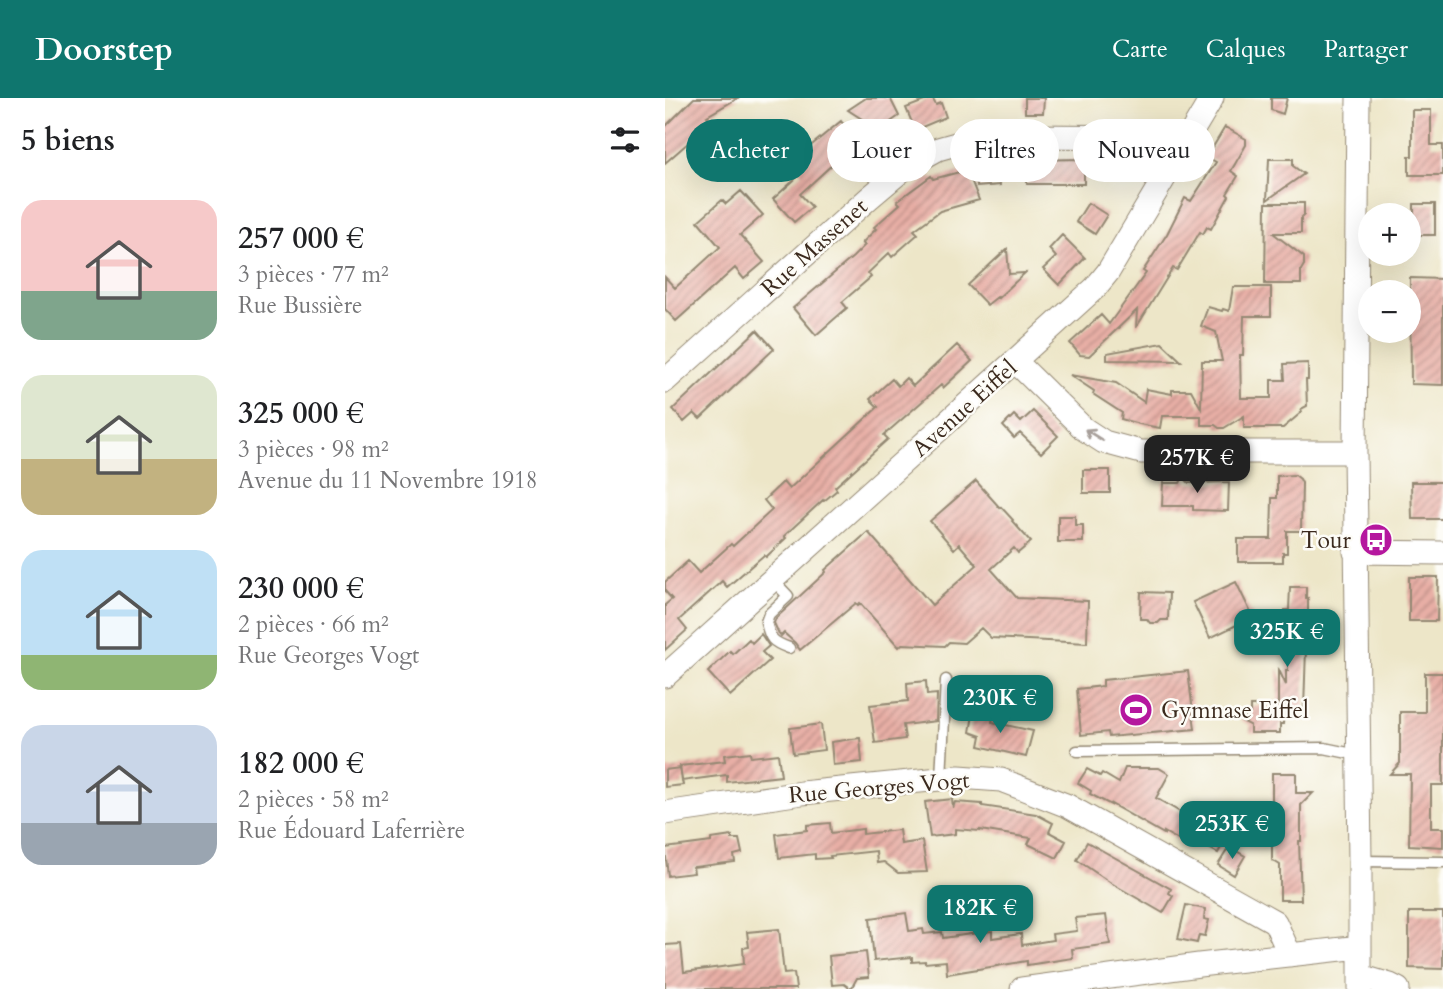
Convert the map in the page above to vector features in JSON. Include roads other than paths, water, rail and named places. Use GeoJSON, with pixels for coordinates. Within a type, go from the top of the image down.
{"type":"FeatureCollection","features":[{"type":"Feature","properties":{"kind":"street","name":"Avenue Eiffel"},"geometry":{"type":"LineString","coordinates":[[1200,119],[1212,98]]}},
{"type":"Feature","properties":{"kind":"street"},"geometry":{"type":"LineString","coordinates":[[1358,98],[1355,552],[1360,982],[1390,985],[1398,989]]}},
{"type":"Feature","properties":{"kind":"street","name":"Rue Massenet"},"geometry":{"type":"LineString","coordinates":[[665,381],[907,166],[938,149],[970,140],[1017,136],[1073,136]]}},
{"type":"Feature","properties":{"kind":"street","name":"Avenue Eiffel"},"geometry":{"type":"LineString","coordinates":[[665,676],[1095,288],[1108,272],[1162,182]]}},
{"type":"Feature","properties":{"kind":"street"},"geometry":{"type":"LineString","coordinates":[[1015,361],[1084,429],[1104,442],[1141,452],[1355,452]]}},
{"type":"Feature","properties":{"kind":"street"},"geometry":{"type":"LineString","coordinates":[[1355,552],[1443,553]]}},
{"type":"Feature","properties":{"kind":"street","name":"Rue Georges Vogt"},"geometry":{"type":"LineString","coordinates":[[665,813],[802,793],[941,778],[1001,780],[1068,806],[1275,922],[1290,955]]}},
{"type":"Feature","properties":{"kind":"street"},"geometry":{"type":"LineString","coordinates":[[1023,989],[1360,947]]}},
{"type":"Feature","properties":{"kind":"lane"},"geometry":{"type":"LineString","coordinates":[[772,579],[788,596],[769,614],[766,622],[770,637],[789,648]]}},
{"type":"Feature","properties":{"kind":"lane"},"geometry":{"type":"LineString","coordinates":[[941,778],[946,680]]}},
{"type":"Feature","properties":{"kind":"lane"},"geometry":{"type":"LineString","coordinates":[[1077,751],[1324,748],[1358,755]]}},
{"type":"Feature","properties":{"kind":"lane"},"geometry":{"type":"LineString","coordinates":[[1360,861],[1443,862]]}},
{"type":"Feature","properties":{"kind":"place","name":"Tour"},"geometry":{"type":"Point","coordinates":[1376,540]}},
{"type":"Feature","properties":{"kind":"place","name":"Gymnase Eiffel"},"geometry":{"type":"Point","coordinates":[1136,710]}}]}
